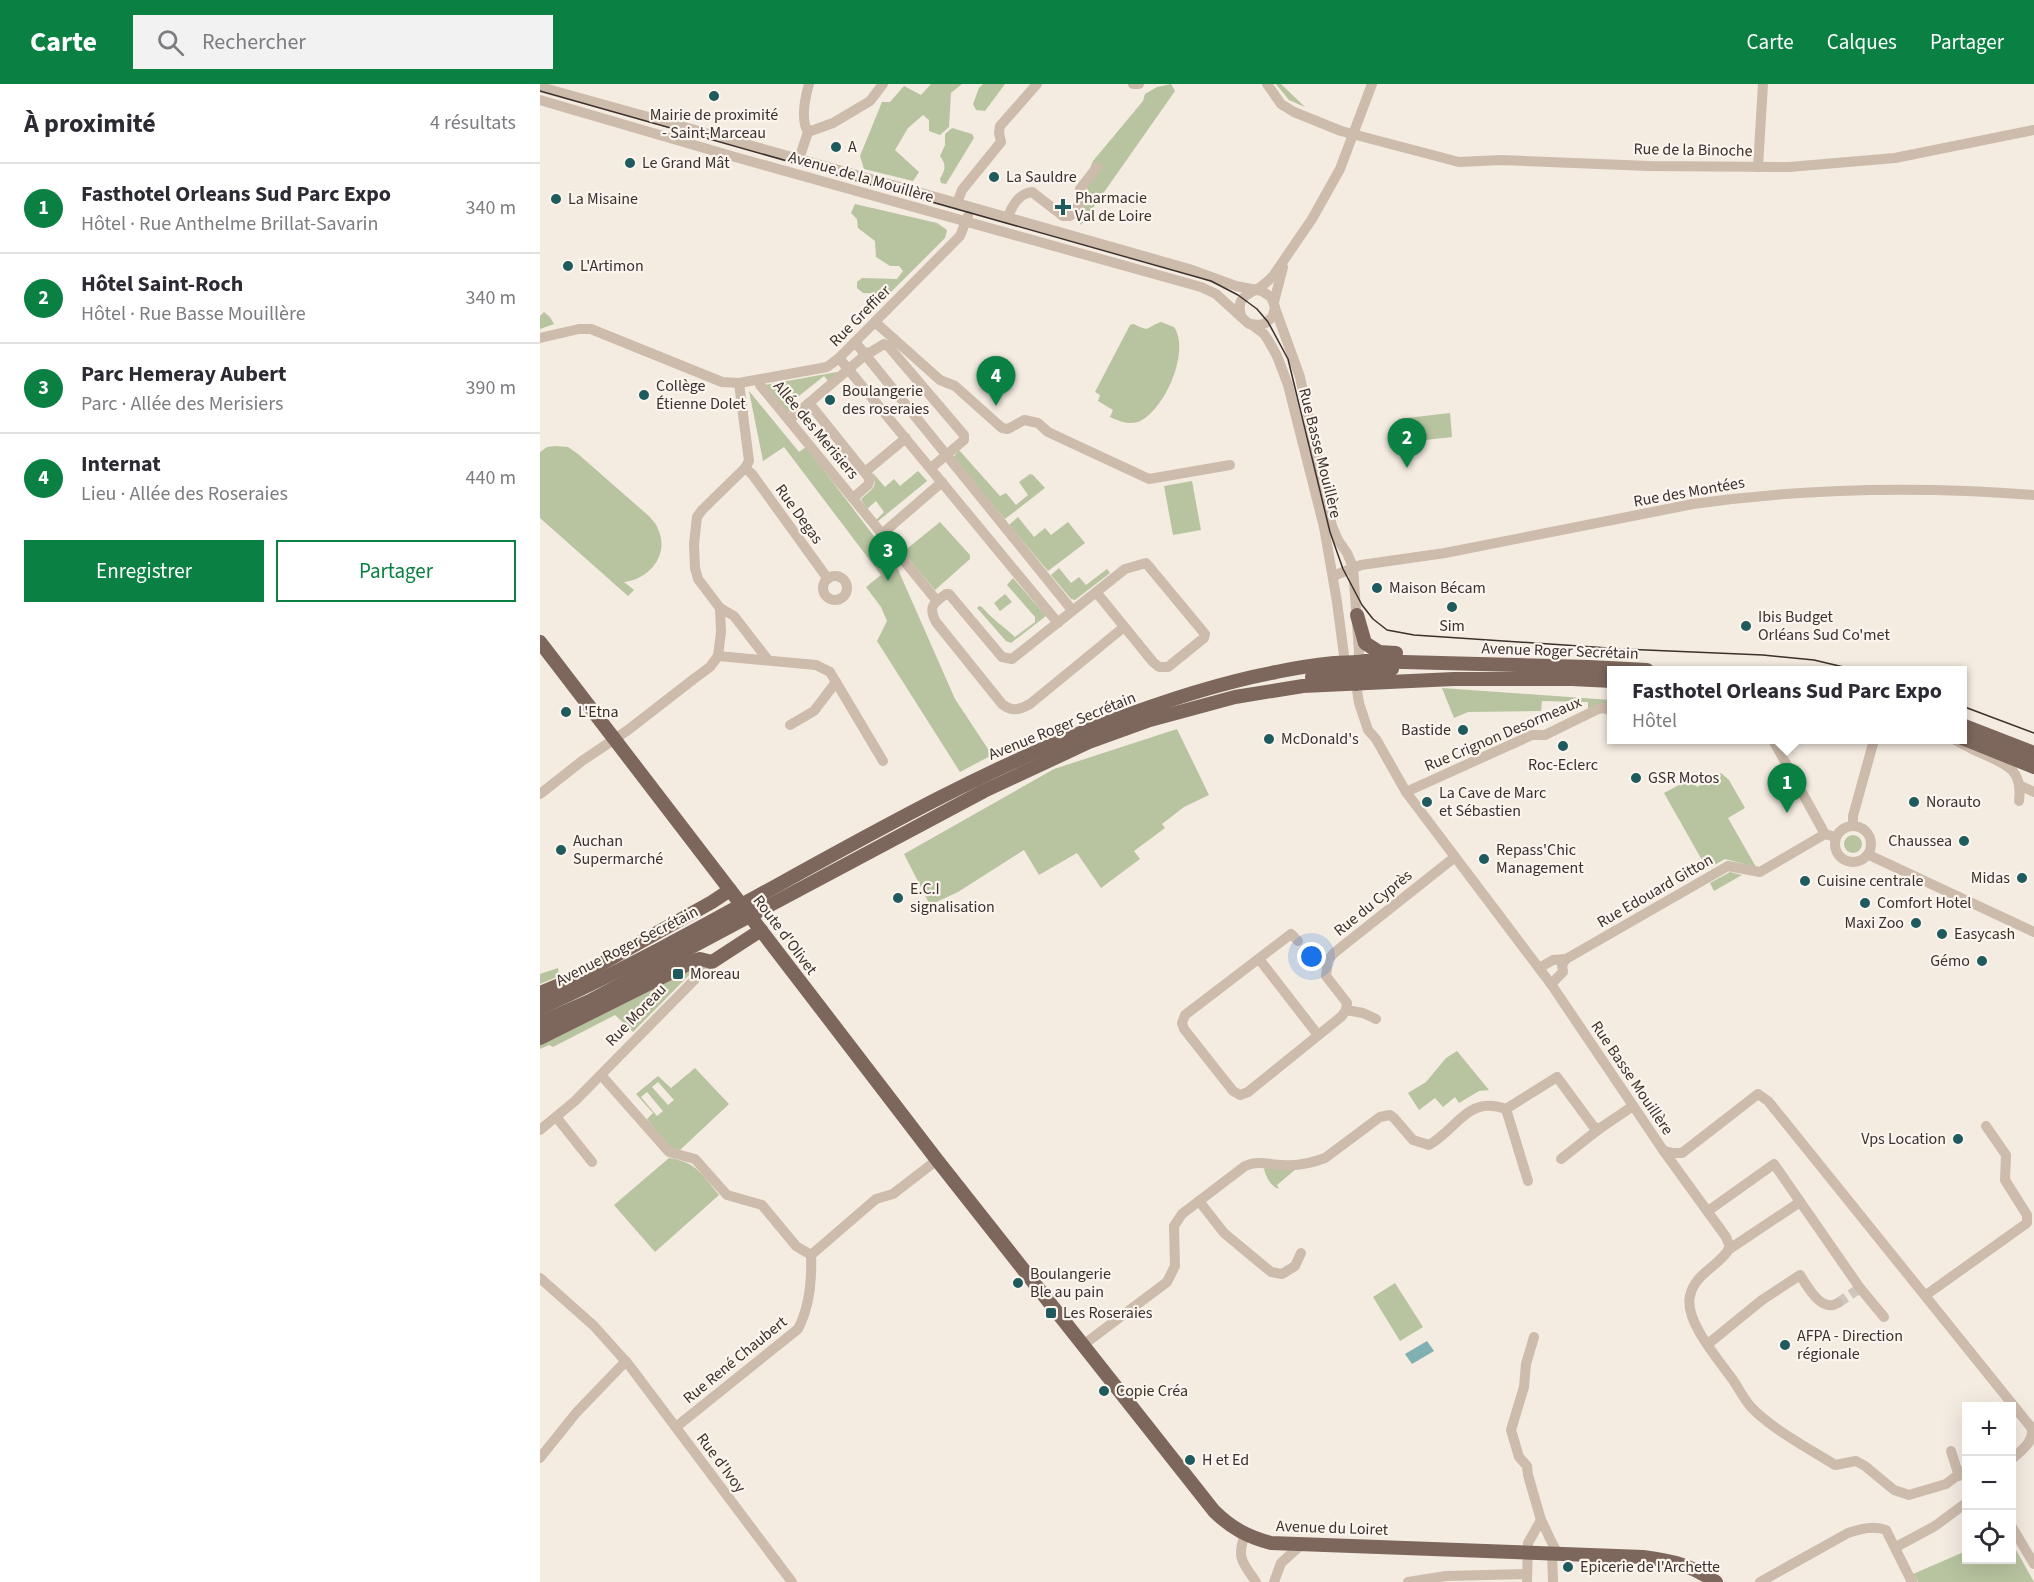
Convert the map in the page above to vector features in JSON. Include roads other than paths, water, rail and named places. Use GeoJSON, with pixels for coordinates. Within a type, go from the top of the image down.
{"type":"FeatureCollection","features":[{"type":"Feature","properties":{"kind":"main road"},"geometry":{"type":"LineString","coordinates":[[1357,615],[1363,640],[1379,652],[1517,666]]}},
{"type":"Feature","properties":{"kind":"main road","name":"Route d'Olivet"},"geometry":{"type":"LineString","coordinates":[[540,642],[937,1160],[1008,1247]]}},
{"type":"Feature","properties":{"kind":"main road"},"geometry":{"type":"LineString","coordinates":[[1352,670],[1360,674],[1368,671],[1453,663]]}},
{"type":"Feature","properties":{"kind":"main road","name":"Avenue Roger Secrétain"},"geometry":{"type":"LineString","coordinates":[[540,1023],[590,1001],[684,943],[984,776],[1102,725],[1170,701],[1275,672],[1352,670],[1453,663],[1607,668]]}},
{"type":"Feature","properties":{"kind":"main road","name":"Avenue Roger Secrétain"},"geometry":{"type":"LineString","coordinates":[[791,885],[1089,742],[1150,720],[1235,697],[1303,686],[1352,670],[1454,679],[1607,681]]}},
{"type":"Feature","properties":{"kind":"main road"},"geometry":{"type":"LineString","coordinates":[[1454,679],[1494,685],[1607,690]]}},
{"type":"Feature","properties":{"kind":"main road"},"geometry":{"type":"LineString","coordinates":[[1967,727],[2034,752]]}},
{"type":"Feature","properties":{"kind":"main road"},"geometry":{"type":"LineString","coordinates":[[1967,739],[2034,767]]}},
{"type":"Feature","properties":{"kind":"main road"},"geometry":{"type":"LineString","coordinates":[[540,993],[576,978],[703,908],[730,890]]}},
{"type":"Feature","properties":{"kind":"main road","name":"Rue Moreau"},"geometry":{"type":"LineString","coordinates":[[712,962],[761,930]]}},
{"type":"Feature","properties":{"kind":"main road","name":"Avenue Roger Secrétain"},"geometry":{"type":"LineString","coordinates":[[540,1008],[684,943]]}},
{"type":"Feature","properties":{"kind":"main road"},"geometry":{"type":"LineString","coordinates":[[540,1038],[694,961],[700,959],[712,962]]}},
{"type":"Feature","properties":{"kind":"main road","name":"Avenue du Loiret"},"geometry":{"type":"LineString","coordinates":[[1008,1247],[1214,1511],[1245,1535],[1271,1543],[1301,1545],[1643,1557],[1680,1562],[1716,1582]]}},
{"type":"Feature","properties":{"kind":"street"},"geometry":{"type":"LineString","coordinates":[[808,132],[804,127],[804,100],[809,84]]}},
{"type":"Feature","properties":{"kind":"street"},"geometry":{"type":"LineString","coordinates":[[808,132],[833,123],[870,101],[883,84]]}},
{"type":"Feature","properties":{"kind":"street"},"geometry":{"type":"LineString","coordinates":[[957,202],[962,190],[1001,142],[1000,126],[1037,84]]}},
{"type":"Feature","properties":{"kind":"street"},"geometry":{"type":"LineString","coordinates":[[1133,84],[1139,84]]}},
{"type":"Feature","properties":{"kind":"street","name":"Rue de la Binoche"},"geometry":{"type":"LineString","coordinates":[[1268,84],[1274,96],[1287,109],[1341,130],[1459,162],[1501,160],[1649,166],[1798,166],[1895,158],[2034,130]]}},
{"type":"Feature","properties":{"kind":"street"},"geometry":{"type":"LineString","coordinates":[[1284,261],[1273,316],[1268,322],[1259,325],[1249,324],[1241,315],[1239,306],[1241,299],[1266,283],[1284,261],[1328,191],[1340,169],[1372,84]]}},
{"type":"Feature","properties":{"kind":"street"},"geometry":{"type":"LineString","coordinates":[[1758,166],[1763,84]]}},
{"type":"Feature","properties":{"kind":"street","name":"Avenue de la Mouillère"},"geometry":{"type":"LineString","coordinates":[[540,87],[957,202],[1189,269],[1236,286],[1256,290]]}},
{"type":"Feature","properties":{"kind":"street","name":"Avenue de la Mouillère"},"geometry":{"type":"LineString","coordinates":[[540,100],[1201,287],[1216,294],[1241,315]]}},
{"type":"Feature","properties":{"kind":"street"},"geometry":{"type":"LineString","coordinates":[[799,159],[808,132]]}},
{"type":"Feature","properties":{"kind":"street"},"geometry":{"type":"LineString","coordinates":[[1008,218],[1014,205],[1024,194],[1032,192],[1063,216],[1070,216],[1084,199],[1080,189],[1097,167]]}},
{"type":"Feature","properties":{"kind":"street"},"geometry":{"type":"LineString","coordinates":[[967,222],[971,207]]}},
{"type":"Feature","properties":{"kind":"street","name":"Rue Greffier"},"geometry":{"type":"LineString","coordinates":[[540,338],[579,329],[591,329],[722,382],[739,383],[827,367],[839,358],[960,236],[967,222]]}},
{"type":"Feature","properties":{"kind":"street"},"geometry":{"type":"LineString","coordinates":[[1256,290],[1267,293],[1274,305]]}},
{"type":"Feature","properties":{"kind":"street","name":"Rue Basse Mouillère"},"geometry":{"type":"LineString","coordinates":[[1274,305],[1300,377],[1332,526],[1353,567],[1357,615],[1352,670]]}},
{"type":"Feature","properties":{"kind":"street"},"geometry":{"type":"LineString","coordinates":[[875,322],[940,380],[955,386],[1002,428],[1008,429],[1024,420],[1038,423],[1048,432],[1149,479],[1230,465]]}},
{"type":"Feature","properties":{"kind":"street","name":"Rue Basse Mouillère"},"geometry":{"type":"LineString","coordinates":[[1249,324],[1259,329],[1268,340],[1288,385],[1324,527],[1359,703],[1368,730],[1383,749],[1406,792],[1551,984],[1665,1151],[1682,1153],[1758,1094],[1768,1101],[2033,1428]]}},
{"type":"Feature","properties":{"kind":"street"},"geometry":{"type":"LineString","coordinates":[[855,342],[1072,610]]}},
{"type":"Feature","properties":{"kind":"street"},"geometry":{"type":"LineString","coordinates":[[789,420],[865,354],[884,344],[890,347],[964,435],[964,440],[931,468]]}},
{"type":"Feature","properties":{"kind":"street"},"geometry":{"type":"LineString","coordinates":[[839,358],[1058,622]]}},
{"type":"Feature","properties":{"kind":"street","name":"Allée des Merisiers"},"geometry":{"type":"LineString","coordinates":[[758,380],[937,601]]}},
{"type":"Feature","properties":{"kind":"street"},"geometry":{"type":"LineString","coordinates":[[739,383],[750,453],[749,461],[745,468],[697,517],[694,544],[695,568],[698,579],[720,608],[734,615],[768,660]]}},
{"type":"Feature","properties":{"kind":"street","name":"Allée des Merisiers"},"geometry":{"type":"LineString","coordinates":[[809,404],[870,479],[870,483],[853,498]]}},
{"type":"Feature","properties":{"kind":"street"},"geometry":{"type":"LineString","coordinates":[[865,472],[906,438]]}},
{"type":"Feature","properties":{"kind":"street","name":"Rue Degas"},"geometry":{"type":"LineString","coordinates":[[745,468],[752,474],[828,579]]}},
{"type":"Feature","properties":{"kind":"street"},"geometry":{"type":"LineString","coordinates":[[883,534],[942,482]]}},
{"type":"Feature","properties":{"kind":"street","name":"Rue des Montées"},"geometry":{"type":"LineString","coordinates":[[1353,567],[1445,553],[1693,504],[1747,497],[1895,489],[1978,490],[2034,495]]}},
{"type":"Feature","properties":{"kind":"street"},"geometry":{"type":"LineString","coordinates":[[979,526],[994,513]]}},
{"type":"Feature","properties":{"kind":"street"},"geometry":{"type":"LineString","coordinates":[[1096,592],[1153,662],[1163,668],[1168,667],[1204,638],[1205,634],[1146,563],[1125,569],[1072,610],[1016,657],[1005,659],[949,594],[937,601],[931,614],[1002,704],[1013,710],[1030,704],[1124,627]]}},
{"type":"Feature","properties":{"kind":"street"},"geometry":{"type":"LineString","coordinates":[[1333,576],[1353,567]]}},
{"type":"Feature","properties":{"kind":"street"},"geometry":{"type":"LineString","coordinates":[[540,794],[710,667],[718,656],[722,626],[720,608]]}},
{"type":"Feature","properties":{"kind":"street"},"geometry":{"type":"LineString","coordinates":[[718,656],[816,665],[830,672],[883,761]]}},
{"type":"Feature","properties":{"kind":"street"},"geometry":{"type":"LineString","coordinates":[[790,725],[814,711],[836,682]]}},
{"type":"Feature","properties":{"kind":"street","name":"Rue Crignon Desormeaux"},"geometry":{"type":"LineString","coordinates":[[1406,792],[1532,735],[1545,735],[1598,709],[1607,710]]}},
{"type":"Feature","properties":{"kind":"street"},"geometry":{"type":"LineString","coordinates":[[1775,744],[1844,860],[1856,863],[1869,855],[1872,844],[1868,833],[1859,826],[1844,829],[1830,836]]}},
{"type":"Feature","properties":{"kind":"street"},"geometry":{"type":"LineString","coordinates":[[1853,826],[1853,816],[1873,744]]}},
{"type":"Feature","properties":{"kind":"street"},"geometry":{"type":"LineString","coordinates":[[1963,744],[2008,766],[2018,777],[2019,801]]}},
{"type":"Feature","properties":{"kind":"street"},"geometry":{"type":"LineString","coordinates":[[2019,785],[2034,792]]}},
{"type":"Feature","properties":{"kind":"street","name":"Rue Edouard Gitton"},"geometry":{"type":"LineString","coordinates":[[1539,968],[1553,960],[1566,959],[1728,866],[1760,872],[1830,836]]}},
{"type":"Feature","properties":{"kind":"street"},"geometry":{"type":"LineString","coordinates":[[1869,855],[2034,932]]}},
{"type":"Feature","properties":{"kind":"street","name":"Rue du Cyprès"},"geometry":{"type":"LineString","coordinates":[[1346,1010],[1347,1003],[1326,976],[1328,960],[1335,952],[1455,857]]}},
{"type":"Feature","properties":{"kind":"street"},"geometry":{"type":"LineString","coordinates":[[1298,940],[1291,934],[1185,1015],[1182,1023],[1184,1029],[1233,1091],[1240,1095],[1248,1092],[1342,1016],[1346,1010],[1364,1012],[1376,1019]]}},
{"type":"Feature","properties":{"kind":"street"},"geometry":{"type":"LineString","coordinates":[[1259,959],[1318,1035]]}},
{"type":"Feature","properties":{"kind":"street","name":"Rue Edouard Gitton"},"geometry":{"type":"LineString","coordinates":[[1551,984],[1563,972],[1562,965],[1566,959]]}},
{"type":"Feature","properties":{"kind":"street","name":"Rue Moreau"},"geometry":{"type":"LineString","coordinates":[[540,1130],[556,1118],[601,1075],[712,962]]}},
{"type":"Feature","properties":{"kind":"street"},"geometry":{"type":"LineString","coordinates":[[601,1075],[669,1152],[695,1159],[727,1195],[762,1204],[796,1246],[811,1255],[876,1199],[893,1194],[937,1160]]}},
{"type":"Feature","properties":{"kind":"street"},"geometry":{"type":"LineString","coordinates":[[1506,1109],[1557,1077],[1593,1126],[1599,1129]]}},
{"type":"Feature","properties":{"kind":"street"},"geometry":{"type":"LineString","coordinates":[[1083,1345],[1167,1282],[1175,1266],[1174,1226],[1176,1221],[1252,1162],[1284,1166],[1325,1158],[1380,1117],[1386,1115],[1394,1118],[1413,1140],[1429,1145],[1481,1105],[1506,1109]]}},
{"type":"Feature","properties":{"kind":"street"},"geometry":{"type":"LineString","coordinates":[[1561,1159],[1633,1106]]}},
{"type":"Feature","properties":{"kind":"street"},"geometry":{"type":"LineString","coordinates":[[1506,1109],[1528,1181]]}},
{"type":"Feature","properties":{"kind":"street"},"geometry":{"type":"LineString","coordinates":[[556,1118],[592,1162]]}},
{"type":"Feature","properties":{"kind":"street"},"geometry":{"type":"LineString","coordinates":[[1926,1295],[2031,1223],[2005,1179],[2006,1155],[1986,1126]]}},
{"type":"Feature","properties":{"kind":"street"},"geometry":{"type":"LineString","coordinates":[[1665,1151],[1726,1237],[1730,1247],[1726,1255],[1701,1275],[1690,1293],[1689,1302],[1698,1329],[1751,1407],[1835,1465],[1856,1461],[1894,1490],[1908,1495],[1946,1484],[1962,1473]]}},
{"type":"Feature","properties":{"kind":"street"},"geometry":{"type":"LineString","coordinates":[[1708,1211],[1774,1164],[1860,1288],[1884,1317]]}},
{"type":"Feature","properties":{"kind":"street"},"geometry":{"type":"LineString","coordinates":[[1199,1201],[1224,1233],[1271,1272],[1282,1274],[1296,1266],[1301,1253]]}},
{"type":"Feature","properties":{"kind":"street"},"geometry":{"type":"LineString","coordinates":[[1728,1250],[1800,1202]]}},
{"type":"Feature","properties":{"kind":"street","name":"Rue René Chaubert"},"geometry":{"type":"LineString","coordinates":[[676,1427],[798,1329],[806,1314],[812,1273],[811,1255]]}},
{"type":"Feature","properties":{"kind":"street"},"geometry":{"type":"LineString","coordinates":[[1708,1344],[1762,1300],[1800,1275],[1818,1301],[1826,1306],[1838,1303]]}},
{"type":"Feature","properties":{"kind":"street","name":"Rue d'Ivoy"},"geometry":{"type":"LineString","coordinates":[[540,1278],[594,1326],[626,1362],[792,1582]]}},
{"type":"Feature","properties":{"kind":"street"},"geometry":{"type":"LineString","coordinates":[[1534,1337],[1526,1364],[1524,1387],[1511,1430],[1519,1457],[1527,1466],[1527,1475],[1541,1520],[1550,1535],[1555,1553],[1553,1582]]}},
{"type":"Feature","properties":{"kind":"street"},"geometry":{"type":"LineString","coordinates":[[540,1458],[576,1413],[626,1362]]}},
{"type":"Feature","properties":{"kind":"street"},"geometry":{"type":"LineString","coordinates":[[2015,1456],[2030,1443],[2034,1435],[2033,1428]]}},
{"type":"Feature","properties":{"kind":"street"},"geometry":{"type":"LineString","coordinates":[[2016,1464],[2034,1448]]}},
{"type":"Feature","properties":{"kind":"street"},"geometry":{"type":"LineString","coordinates":[[1951,1451],[1962,1470]]}},
{"type":"Feature","properties":{"kind":"street"},"geometry":{"type":"LineString","coordinates":[[1896,1547],[1935,1526],[1962,1506]]}},
{"type":"Feature","properties":{"kind":"street"},"geometry":{"type":"LineString","coordinates":[[1408,1582],[1446,1576],[1527,1578],[1528,1544],[1541,1520]]}},
{"type":"Feature","properties":{"kind":"street"},"geometry":{"type":"LineString","coordinates":[[1760,1582],[1848,1533],[1880,1528],[1886,1530],[1912,1582]]}},
{"type":"Feature","properties":{"kind":"street"},"geometry":{"type":"LineString","coordinates":[[2016,1534],[2034,1564]]}},
{"type":"Feature","properties":{"kind":"street"},"geometry":{"type":"LineString","coordinates":[[1245,1535],[1240,1557],[1256,1582]]}},
{"type":"Feature","properties":{"kind":"street"},"geometry":{"type":"LineString","coordinates":[[1274,1582],[1281,1563],[1301,1545]]}},
{"type":"Feature","properties":{"kind":"water"},"geometry":{"type":"Polygon","coordinates":[[[1427,1341],[1434,1351],[1412,1364],[1405,1354],[1427,1341]]]}},
{"type":"Feature","properties":{"kind":"tunnel"},"geometry":{"type":"LineString","coordinates":[[1838,1303],[1860,1288]]}},
{"type":"Feature","properties":{"kind":"tram line"},"geometry":{"type":"LineString","coordinates":[[540,91],[1211,281],[1238,295],[1257,309],[1268,322],[1288,359],[1330,532],[1343,569],[1362,605],[1373,619],[1387,630],[1414,635],[1623,649],[1763,655],[1814,660],[1839,666]]}},
{"type":"Feature","properties":{"kind":"tram line"},"geometry":{"type":"LineString","coordinates":[[1967,708],[2034,733]]}},
{"type":"Feature","properties":{"kind":"place","name":"Mairie de proximité - Saint-Marceau"},"geometry":{"type":"Point","coordinates":[714,96]}},
{"type":"Feature","properties":{"kind":"place","name":"A"},"geometry":{"type":"Point","coordinates":[836,147]}},
{"type":"Feature","properties":{"kind":"place","name":"Le Grand Mât"},"geometry":{"type":"Point","coordinates":[630,163]}},
{"type":"Feature","properties":{"kind":"place","name":"La Sauldre"},"geometry":{"type":"Point","coordinates":[994,177]}},
{"type":"Feature","properties":{"kind":"place","name":"La Misaine"},"geometry":{"type":"Point","coordinates":[556,199]}},
{"type":"Feature","properties":{"kind":"place","name":"Pharmacie Val de Loire"},"geometry":{"type":"Point","coordinates":[1063,207]}},
{"type":"Feature","properties":{"kind":"place","name":"L'Artimon"},"geometry":{"type":"Point","coordinates":[568,266]}},
{"type":"Feature","properties":{"kind":"place","name":"Collège Étienne Dolet"},"geometry":{"type":"Point","coordinates":[644,395]}},
{"type":"Feature","properties":{"kind":"place","name":"Boulangerie des roseraies"},"geometry":{"type":"Point","coordinates":[830,400]}},
{"type":"Feature","properties":{"kind":"place","name":"Internat"},"geometry":{"type":"Point","coordinates":[996,406]}},
{"type":"Feature","properties":{"kind":"place","name":"Hôtel Saint-Roch"},"geometry":{"type":"Point","coordinates":[1407,468]}},
{"type":"Feature","properties":{"kind":"place","name":"Parc Hemeray Aubert"},"geometry":{"type":"Point","coordinates":[888,581]}},
{"type":"Feature","properties":{"kind":"place","name":"Maison Bécam"},"geometry":{"type":"Point","coordinates":[1377,588]}},
{"type":"Feature","properties":{"kind":"place","name":"Sim"},"geometry":{"type":"Point","coordinates":[1452,607]}},
{"type":"Feature","properties":{"kind":"place","name":"Ibis Budget Orléans Sud Co'met"},"geometry":{"type":"Point","coordinates":[1746,626]}},
{"type":"Feature","properties":{"kind":"place","name":"L'Etna"},"geometry":{"type":"Point","coordinates":[566,712]}},
{"type":"Feature","properties":{"kind":"place","name":"Bastide"},"geometry":{"type":"Point","coordinates":[1463,730]}},
{"type":"Feature","properties":{"kind":"place","name":"McDonald's"},"geometry":{"type":"Point","coordinates":[1269,739]}},
{"type":"Feature","properties":{"kind":"place","name":"Roc-Eclerc"},"geometry":{"type":"Point","coordinates":[1563,746]}},
{"type":"Feature","properties":{"kind":"place","name":"GSR Motos"},"geometry":{"type":"Point","coordinates":[1636,778]}},
{"type":"Feature","properties":{"kind":"place","name":"La Cave de Marc et Sébastien"},"geometry":{"type":"Point","coordinates":[1427,802]}},
{"type":"Feature","properties":{"kind":"place","name":"Norauto"},"geometry":{"type":"Point","coordinates":[1914,802]}},
{"type":"Feature","properties":{"kind":"place","name":"Fasthotel Orleans Sud Parc Expo"},"geometry":{"type":"Point","coordinates":[1787,813]}},
{"type":"Feature","properties":{"kind":"place","name":"Chaussea"},"geometry":{"type":"Point","coordinates":[1964,841]}},
{"type":"Feature","properties":{"kind":"place","name":"Auchan Supermarché"},"geometry":{"type":"Point","coordinates":[561,850]}},
{"type":"Feature","properties":{"kind":"place","name":"Repass'Chic Management"},"geometry":{"type":"Point","coordinates":[1484,859]}},
{"type":"Feature","properties":{"kind":"place","name":"Midas"},"geometry":{"type":"Point","coordinates":[2022,878]}},
{"type":"Feature","properties":{"kind":"place","name":"Cuisine centrale"},"geometry":{"type":"Point","coordinates":[1805,881]}},
{"type":"Feature","properties":{"kind":"place","name":"E.C.I signalisation"},"geometry":{"type":"Point","coordinates":[898,898]}},
{"type":"Feature","properties":{"kind":"place","name":"Comfort Hotel"},"geometry":{"type":"Point","coordinates":[1865,903]}},
{"type":"Feature","properties":{"kind":"place","name":"Maxi Zoo"},"geometry":{"type":"Point","coordinates":[1916,923]}},
{"type":"Feature","properties":{"kind":"place","name":"Easycash"},"geometry":{"type":"Point","coordinates":[1942,934]}},
{"type":"Feature","properties":{"kind":"place","name":"Gémo"},"geometry":{"type":"Point","coordinates":[1982,961]}},
{"type":"Feature","properties":{"kind":"place","name":"Moreau"},"geometry":{"type":"Point","coordinates":[678,974]}},
{"type":"Feature","properties":{"kind":"place","name":"Vps Location"},"geometry":{"type":"Point","coordinates":[1958,1139]}},
{"type":"Feature","properties":{"kind":"place","name":"Boulangerie Ble au pain"},"geometry":{"type":"Point","coordinates":[1018,1283]}},
{"type":"Feature","properties":{"kind":"place","name":"Les Roseraies"},"geometry":{"type":"Point","coordinates":[1051,1313]}},
{"type":"Feature","properties":{"kind":"place","name":"AFPA - Direction régionale"},"geometry":{"type":"Point","coordinates":[1785,1345]}},
{"type":"Feature","properties":{"kind":"place","name":"Copie Créa"},"geometry":{"type":"Point","coordinates":[1104,1391]}},
{"type":"Feature","properties":{"kind":"place","name":"H et Ed"},"geometry":{"type":"Point","coordinates":[1190,1460]}},
{"type":"Feature","properties":{"kind":"place","name":"Epicerie de l'Archette"},"geometry":{"type":"Point","coordinates":[1568,1567]}}]}
